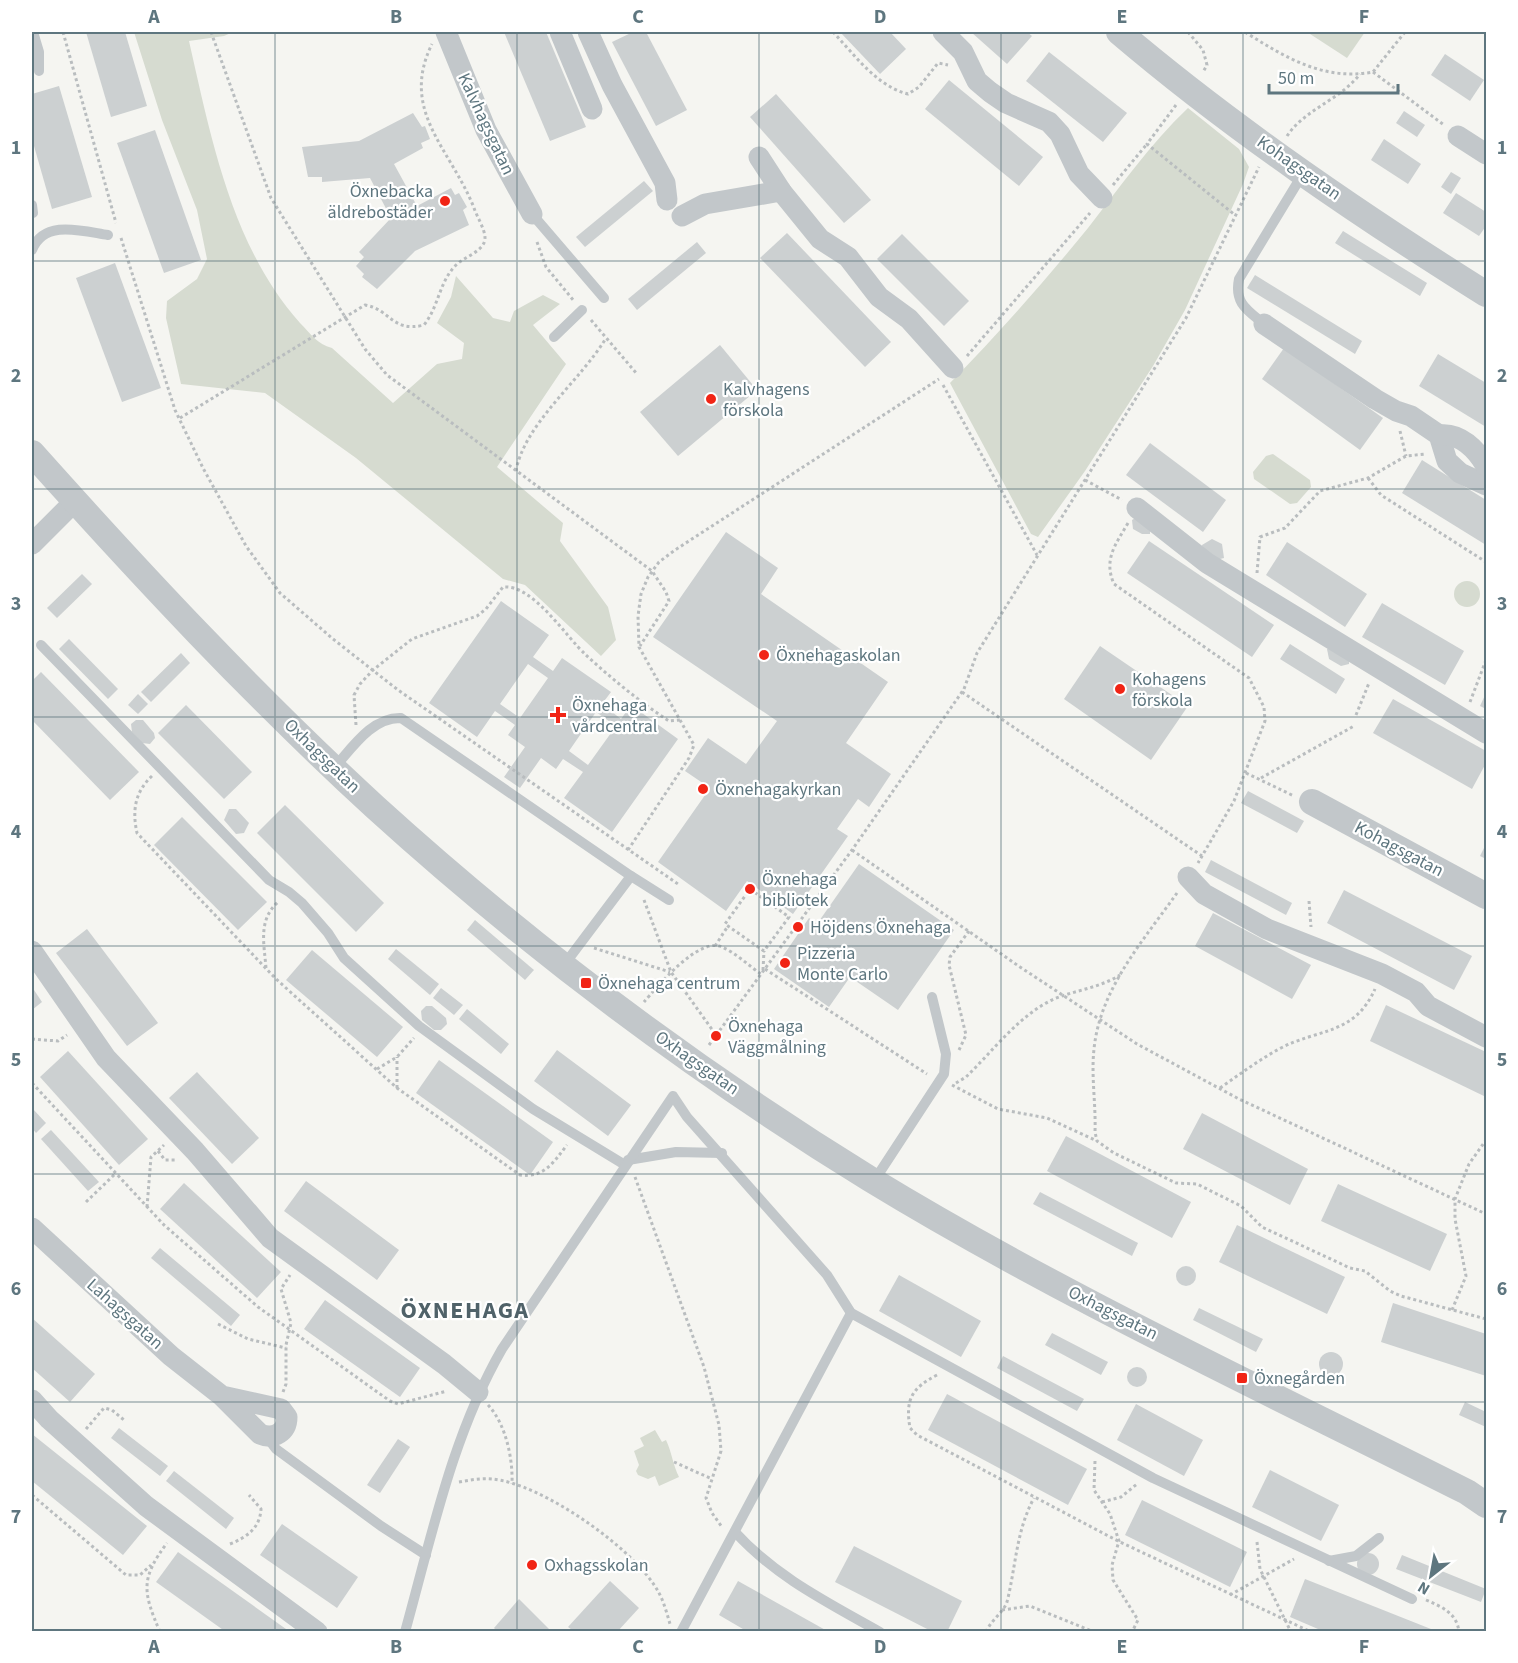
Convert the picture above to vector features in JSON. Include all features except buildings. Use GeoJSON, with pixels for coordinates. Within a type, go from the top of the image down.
{"type":"FeatureCollection","features":[{"type":"Feature","properties":{"kind":"street"},"geometry":{"type":"LineString","coordinates":[[560,32],[592,109]]}},
{"type":"Feature","properties":{"kind":"street"},"geometry":{"type":"LineString","coordinates":[[588,32],[612,85],[665,183],[667,200]]}},
{"type":"Feature","properties":{"kind":"street"},"geometry":{"type":"LineString","coordinates":[[943,32],[963,52],[977,81],[1006,103],[1049,122],[1060,134],[1079,174],[1102,198]]}},
{"type":"Feature","properties":{"kind":"street","name":"Kohagsgatan"},"geometry":{"type":"LineString","coordinates":[[1119,32],[1202,99],[1304,172],[1486,294]]}},
{"type":"Feature","properties":{"kind":"street","name":"Kalvhagsgatan"},"geometry":{"type":"LineString","coordinates":[[440,35],[486,130],[532,214]]}},
{"type":"Feature","properties":{"kind":"street"},"geometry":{"type":"LineString","coordinates":[[1458,136],[1486,154]]}},
{"type":"Feature","properties":{"kind":"street"},"geometry":{"type":"LineString","coordinates":[[759,157],[781,191],[820,240],[848,257],[879,297],[909,319],[946,373]]}},
{"type":"Feature","properties":{"kind":"street"},"geometry":{"type":"LineString","coordinates":[[682,216],[705,204],[781,191]]}},
{"type":"Feature","properties":{"kind":"street"},"geometry":{"type":"LineString","coordinates":[[1264,324],[1375,399],[1396,411],[1411,416],[1442,444],[1447,461],[1460,473],[1486,485]]}},
{"type":"Feature","properties":{"kind":"street"},"geometry":{"type":"LineString","coordinates":[[1442,444],[1448,434],[1464,441],[1479,453],[1486,466]]}},
{"type":"Feature","properties":{"kind":"street","name":"Oxhagsgatan"},"geometry":{"type":"LineString","coordinates":[[32,453],[191,626],[334,768],[454,877],[564,966],[718,1077],[874,1181],[1050,1281],[1467,1492],[1486,1505]]}},
{"type":"Feature","properties":{"kind":"street"},"geometry":{"type":"LineString","coordinates":[[32,544],[75,501]]}},
{"type":"Feature","properties":{"kind":"street"},"geometry":{"type":"LineString","coordinates":[[1137,508],[1207,563],[1477,729]]}},
{"type":"Feature","properties":{"kind":"street","name":"Kohagsgatan"},"geometry":{"type":"LineString","coordinates":[[1312,802],[1486,896]]}},
{"type":"Feature","properties":{"kind":"street"},"geometry":{"type":"LineString","coordinates":[[1188,877],[1204,894],[1267,929],[1382,974],[1416,992],[1428,1006],[1486,1037]]}},
{"type":"Feature","properties":{"kind":"street"},"geometry":{"type":"LineString","coordinates":[[32,951],[106,1058],[177,1132],[270,1238],[475,1389]]}},
{"type":"Feature","properties":{"kind":"street","name":"Lahagsgatan"},"geometry":{"type":"LineString","coordinates":[[32,1228],[171,1356],[222,1396],[260,1434],[266,1437],[280,1434],[285,1429],[287,1417],[281,1409],[222,1396]]}},
{"type":"Feature","properties":{"kind":"street"},"geometry":{"type":"LineString","coordinates":[[32,1400],[146,1506],[317,1632]]}},
{"type":"Feature","properties":{"kind":"lane"},"geometry":{"type":"LineString","coordinates":[[33,32],[39,52],[39,71]]}},
{"type":"Feature","properties":{"kind":"lane"},"geometry":{"type":"LineString","coordinates":[[1264,324],[1239,302],[1236,292],[1239,279],[1304,172]]}},
{"type":"Feature","properties":{"kind":"lane"},"geometry":{"type":"LineString","coordinates":[[532,214],[604,298]]}},
{"type":"Feature","properties":{"kind":"lane"},"geometry":{"type":"LineString","coordinates":[[32,250],[42,234],[60,228],[108,235]]}},
{"type":"Feature","properties":{"kind":"lane"},"geometry":{"type":"LineString","coordinates":[[554,337],[582,310]]}},
{"type":"Feature","properties":{"kind":"lane"},"geometry":{"type":"LineString","coordinates":[[41,645],[268,880],[289,892],[328,933],[344,958],[422,1028],[514,1095],[574,1134],[627,1162],[676,1152],[722,1153]]}},
{"type":"Feature","properties":{"kind":"lane"},"geometry":{"type":"LineString","coordinates":[[334,768],[363,736],[389,718],[401,718],[669,900]]}},
{"type":"Feature","properties":{"kind":"lane"},"geometry":{"type":"LineString","coordinates":[[564,966],[635,878]]}},
{"type":"Feature","properties":{"kind":"lane"},"geometry":{"type":"LineString","coordinates":[[874,1181],[942,1078],[946,1054],[932,997]]}},
{"type":"Feature","properties":{"kind":"lane"},"geometry":{"type":"LineString","coordinates":[[405,1632],[475,1389],[673,1096],[687,1117],[722,1153],[827,1275],[851,1313],[1153,1478],[1412,1599]]}},
{"type":"Feature","properties":{"kind":"lane"},"geometry":{"type":"LineString","coordinates":[[681,1632],[851,1313]]}},
{"type":"Feature","properties":{"kind":"lane"},"geometry":{"type":"LineString","coordinates":[[266,1437],[276,1449],[416,1551],[426,1555]]}},
{"type":"Feature","properties":{"kind":"lane"},"geometry":{"type":"LineString","coordinates":[[734,1533],[791,1582],[880,1632]]}},
{"type":"Feature","properties":{"kind":"lane"},"geometry":{"type":"LineString","coordinates":[[1327,1560],[1356,1556],[1379,1538]]}},
{"type":"Feature","properties":{"kind":"path"},"geometry":{"type":"LineString","coordinates":[[63,32],[110,203],[180,418],[203,468],[246,546],[280,593],[373,670],[678,884]]}},
{"type":"Feature","properties":{"kind":"path"},"geometry":{"type":"LineString","coordinates":[[211,32],[271,198],[365,349],[387,375],[652,572],[661,582],[669,601],[639,647]]}},
{"type":"Feature","properties":{"kind":"path"},"geometry":{"type":"LineString","coordinates":[[832,32],[878,79],[896,91],[908,94],[919,87],[938,63],[973,72]]}},
{"type":"Feature","properties":{"kind":"path"},"geometry":{"type":"LineString","coordinates":[[1188,32],[1203,50],[1208,65],[1202,74]]}},
{"type":"Feature","properties":{"kind":"path"},"geometry":{"type":"LineString","coordinates":[[1245,32],[1321,72],[1360,74],[1373,72],[1405,32]]}},
{"type":"Feature","properties":{"kind":"path"},"geometry":{"type":"LineString","coordinates":[[180,418],[364,305],[375,307],[396,324],[412,328],[424,325],[436,308],[445,280],[457,264],[483,246],[485,237],[469,194],[421,105],[422,71],[440,35]]}},
{"type":"Feature","properties":{"kind":"path"},"geometry":{"type":"LineString","coordinates":[[1373,72],[1458,136]]}},
{"type":"Feature","properties":{"kind":"path"},"geometry":{"type":"LineString","coordinates":[[709,1045],[852,850],[962,692],[977,653],[1185,318],[1257,170],[1273,160],[1300,120],[1352,84],[1360,74]]}},
{"type":"Feature","properties":{"kind":"path"},"geometry":{"type":"LineString","coordinates":[[618,867],[694,751],[694,740],[639,647],[641,594],[659,562],[946,373],[972,352],[1147,144],[1176,105]]}},
{"type":"Feature","properties":{"kind":"path"},"geometry":{"type":"LineString","coordinates":[[1147,144],[1235,215]]}},
{"type":"Feature","properties":{"kind":"path"},"geometry":{"type":"LineString","coordinates":[[532,214],[538,250],[554,280],[637,374]]}},
{"type":"Feature","properties":{"kind":"path"},"geometry":{"type":"LineString","coordinates":[[516,471],[524,448],[544,417],[594,358],[606,338]]}},
{"type":"Feature","properties":{"kind":"path"},"geometry":{"type":"LineString","coordinates":[[946,373],[1036,555]]}},
{"type":"Feature","properties":{"kind":"path"},"geometry":{"type":"LineString","coordinates":[[1263,598],[1257,577],[1260,537],[1285,528],[1320,491],[1368,478],[1406,456],[1442,444]]}},
{"type":"Feature","properties":{"kind":"path"},"geometry":{"type":"LineString","coordinates":[[1368,478],[1381,495],[1486,562]]}},
{"type":"Feature","properties":{"kind":"path"},"geometry":{"type":"LineString","coordinates":[[1085,480],[1137,508],[1114,545],[1109,560],[1109,572],[1120,591],[1250,678],[1266,715],[1234,801],[1202,856],[1120,975],[1102,1010],[1094,1050],[1097,1141]]}},
{"type":"Feature","properties":{"kind":"path"},"geometry":{"type":"LineString","coordinates":[[363,736],[357,729],[353,714],[354,695],[360,684],[373,670],[412,639],[477,616],[486,609],[500,590],[509,586],[520,590],[543,608],[583,653],[638,700],[669,721],[681,720]]}},
{"type":"Feature","properties":{"kind":"path"},"geometry":{"type":"LineString","coordinates":[[1477,729],[1468,705],[1486,660]]}},
{"type":"Feature","properties":{"kind":"path"},"geometry":{"type":"LineString","coordinates":[[1356,715],[1376,667]]}},
{"type":"Feature","properties":{"kind":"path"},"geometry":{"type":"LineString","coordinates":[[962,692],[1202,856]]}},
{"type":"Feature","properties":{"kind":"path"},"geometry":{"type":"LineString","coordinates":[[1261,778],[1354,726]]}},
{"type":"Feature","properties":{"kind":"path"},"geometry":{"type":"LineString","coordinates":[[159,768],[137,795],[135,808],[137,832],[266,970],[397,1088],[509,1170],[520,1175],[532,1176],[542,1173],[552,1165],[574,1134]]}},
{"type":"Feature","properties":{"kind":"path"},"geometry":{"type":"LineString","coordinates":[[1246,773],[1261,778],[1299,799],[1312,802]]}},
{"type":"Feature","properties":{"kind":"path"},"geometry":{"type":"LineString","coordinates":[[628,850],[635,878],[671,972],[716,1035]]}},
{"type":"Feature","properties":{"kind":"path"},"geometry":{"type":"LineString","coordinates":[[852,850],[1137,1044],[1220,1088],[1486,1214]]}},
{"type":"Feature","properties":{"kind":"path"},"geometry":{"type":"LineString","coordinates":[[764,951],[725,924],[750,889],[798,923]]}},
{"type":"Feature","properties":{"kind":"path"},"geometry":{"type":"LineString","coordinates":[[266,970],[263,934],[266,916],[289,892]]}},
{"type":"Feature","properties":{"kind":"path"},"geometry":{"type":"LineString","coordinates":[[763,972],[764,951],[789,917]]}},
{"type":"Feature","properties":{"kind":"path"},"geometry":{"type":"LineString","coordinates":[[715,945],[728,926]]}},
{"type":"Feature","properties":{"kind":"path"},"geometry":{"type":"LineString","coordinates":[[641,1006],[671,972],[693,954],[715,945],[721,946],[942,1078],[966,1035],[948,965],[950,957],[969,931]]}},
{"type":"Feature","properties":{"kind":"path"},"geometry":{"type":"LineString","coordinates":[[580,944],[671,972]]}},
{"type":"Feature","properties":{"kind":"path"},"geometry":{"type":"LineString","coordinates":[[1220,1088],[1281,1048],[1342,1027],[1358,1016],[1369,1003],[1382,974]]}},
{"type":"Feature","properties":{"kind":"path"},"geometry":{"type":"LineString","coordinates":[[1120,975],[1105,984],[1065,996],[1033,1011],[966,1077],[956,1083],[948,1083],[998,1109],[1047,1118],[1097,1141],[1114,1153],[1176,1183],[1197,1184],[1241,1206],[1262,1227],[1350,1268],[1365,1271],[1390,1291],[1486,1319]]}},
{"type":"Feature","properties":{"kind":"path"},"geometry":{"type":"LineString","coordinates":[[32,1039],[58,1041],[83,1024]]}},
{"type":"Feature","properties":{"kind":"path"},"geometry":{"type":"LineString","coordinates":[[377,1069],[397,1057],[422,1028]]}},
{"type":"Feature","properties":{"kind":"path"},"geometry":{"type":"LineString","coordinates":[[397,1057],[397,1088]]}},
{"type":"Feature","properties":{"kind":"path"},"geometry":{"type":"LineString","coordinates":[[32,1083],[147,1207],[258,1307],[390,1401],[398,1404],[423,1395],[475,1389],[497,1414],[513,1466],[512,1484]]}},
{"type":"Feature","properties":{"kind":"path"},"geometry":{"type":"LineString","coordinates":[[147,1207],[151,1157],[177,1132]]}},
{"type":"Feature","properties":{"kind":"path"},"geometry":{"type":"LineString","coordinates":[[1452,1310],[1466,1275],[1455,1219],[1455,1199],[1468,1164],[1486,1140]]}},
{"type":"Feature","properties":{"kind":"path"},"geometry":{"type":"LineString","coordinates":[[627,1162],[707,1379],[719,1425],[721,1451],[706,1498],[719,1525],[734,1533]]}},
{"type":"Feature","properties":{"kind":"path"},"geometry":{"type":"LineString","coordinates":[[86,1202],[115,1173]]}},
{"type":"Feature","properties":{"kind":"path"},"geometry":{"type":"LineString","coordinates":[[282,1394],[286,1384],[286,1348],[291,1323],[281,1289],[300,1262]]}},
{"type":"Feature","properties":{"kind":"path"},"geometry":{"type":"LineString","coordinates":[[218,1324],[248,1338],[286,1348]]}},
{"type":"Feature","properties":{"kind":"path"},"geometry":{"type":"LineString","coordinates":[[951,1368],[919,1384],[913,1392],[908,1415],[910,1428],[917,1435],[1119,1541],[1311,1632]]}},
{"type":"Feature","properties":{"kind":"path"},"geometry":{"type":"LineString","coordinates":[[75,1442],[104,1408],[111,1410],[124,1420]]}},
{"type":"Feature","properties":{"kind":"path"},"geometry":{"type":"LineString","coordinates":[[1091,1444],[1095,1464],[1094,1490],[1110,1514],[1119,1541],[1111,1573],[1138,1620],[1132,1632]]}},
{"type":"Feature","properties":{"kind":"path"},"geometry":{"type":"LineString","coordinates":[[674,1462],[712,1479]]}},
{"type":"Feature","properties":{"kind":"path"},"geometry":{"type":"LineString","coordinates":[[1101,1502],[1121,1497],[1137,1484],[1153,1478]]}},
{"type":"Feature","properties":{"kind":"path"},"geometry":{"type":"LineString","coordinates":[[446,1484],[493,1479],[545,1496],[616,1544],[659,1593],[671,1632]]}},
{"type":"Feature","properties":{"kind":"path"},"geometry":{"type":"LineString","coordinates":[[32,1495],[126,1575],[140,1575],[152,1565],[177,1530]]}},
{"type":"Feature","properties":{"kind":"path"},"geometry":{"type":"LineString","coordinates":[[202,1549],[230,1544],[251,1532],[261,1519],[261,1509],[249,1495]]}},
{"type":"Feature","properties":{"kind":"path"},"geometry":{"type":"LineString","coordinates":[[986,1632],[1007,1601],[1020,1530],[1034,1498]]}},
{"type":"Feature","properties":{"kind":"path"},"geometry":{"type":"LineString","coordinates":[[1256,1528],[1257,1559],[1262,1575],[1291,1632]]}},
{"type":"Feature","properties":{"kind":"path"},"geometry":{"type":"LineString","coordinates":[[1230,1594],[1262,1575],[1310,1552]]}},
{"type":"Feature","properties":{"kind":"path"},"geometry":{"type":"LineString","coordinates":[[152,1565],[145,1594],[160,1632]]}},
{"type":"Feature","properties":{"kind":"path"},"geometry":{"type":"LineString","coordinates":[[1412,1599],[1425,1600],[1441,1606],[1458,1622],[1459,1632]]}},
{"type":"Feature","properties":{"kind":"path"},"geometry":{"type":"LineString","coordinates":[[1002,1611],[1030,1606],[1094,1632]]}},
{"type":"Feature","properties":{"kind":"shaded area"},"geometry":{"type":"Polygon","coordinates":[[[134,32],[233,32],[224,36],[189,41],[216,153],[241,226],[257,261],[277,293],[300,323],[314,338],[332,348],[393,403],[437,364],[462,359],[464,343],[437,323],[451,297],[456,276],[493,318],[510,322],[514,311],[543,295],[560,304],[533,325],[566,364],[497,467],[563,523],[560,541],[608,607],[616,640],[601,656],[525,585],[503,579],[356,458],[265,393],[181,384],[166,318],[167,301],[197,279],[207,259],[197,210],[162,120],[134,32]]]}},
{"type":"Feature","properties":{"kind":"shaded area"},"geometry":{"type":"Polygon","coordinates":[[[1307,32],[1365,32],[1347,58],[1307,32]]]}},
{"type":"Feature","properties":{"kind":"shaded area"},"geometry":{"type":"Polygon","coordinates":[[[1188,108],[1239,149],[1249,167],[1185,310],[1153,366],[1085,471],[1038,537],[1031,534],[950,383],[1038,288],[1148,151],[1188,108]]]}},
{"type":"Feature","properties":{"kind":"shaded area"},"geometry":{"type":"Polygon","coordinates":[[[1273,454],[1310,480],[1311,487],[1297,503],[1290,504],[1254,479],[1253,472],[1266,456],[1273,454]]]}},
{"type":"Feature","properties":{"kind":"shaded area"},"geometry":{"type":"Polygon","coordinates":[[[1467,581],[1476,585],[1480,594],[1476,603],[1467,607],[1458,603],[1454,594],[1458,585],[1467,581]]]}},
{"type":"Feature","properties":{"kind":"shaded area"},"geometry":{"type":"Polygon","coordinates":[[[655,1430],[662,1442],[666,1440],[679,1477],[659,1486],[655,1476],[648,1479],[638,1475],[636,1471],[639,1465],[634,1451],[644,1446],[640,1438],[655,1430]]]}},
{"type":"Feature","properties":{"kind":"place","name":"Öxnebacka äldrebostäder"},"geometry":{"type":"Point","coordinates":[445,201]}},
{"type":"Feature","properties":{"kind":"place","name":"Kalvhagens förskola"},"geometry":{"type":"Point","coordinates":[711,399]}},
{"type":"Feature","properties":{"kind":"place","name":"Öxnehagaskolan"},"geometry":{"type":"Point","coordinates":[764,655]}},
{"type":"Feature","properties":{"kind":"place","name":"Kohagens förskola"},"geometry":{"type":"Point","coordinates":[1120,689]}},
{"type":"Feature","properties":{"kind":"place","name":"Öxnehaga vårdcentral"},"geometry":{"type":"Point","coordinates":[558,715]}},
{"type":"Feature","properties":{"kind":"place","name":"Öxnehagakyrkan"},"geometry":{"type":"Point","coordinates":[703,789]}},
{"type":"Feature","properties":{"kind":"place","name":"Öxnehaga bibliotek"},"geometry":{"type":"Point","coordinates":[750,889]}},
{"type":"Feature","properties":{"kind":"place","name":"Höjdens Öxnehaga"},"geometry":{"type":"Point","coordinates":[798,927]}},
{"type":"Feature","properties":{"kind":"place","name":"Pizzeria Monte Carlo"},"geometry":{"type":"Point","coordinates":[785,963]}},
{"type":"Feature","properties":{"kind":"place","name":"Öxnehaga centrum"},"geometry":{"type":"Point","coordinates":[586,983]}},
{"type":"Feature","properties":{"kind":"place","name":"Öxnehaga Väggmålning"},"geometry":{"type":"Point","coordinates":[716,1036]}},
{"type":"Feature","properties":{"kind":"place","name":"Öxnegården"},"geometry":{"type":"Point","coordinates":[1242,1378]}},
{"type":"Feature","properties":{"kind":"place","name":"Oxhagsskolan"},"geometry":{"type":"Point","coordinates":[532,1565]}},
{"type":"Feature","properties":{"kind":"district","name":"ÖXNEHAGA"},"geometry":{"type":"Point","coordinates":[465,1310]}}]}
